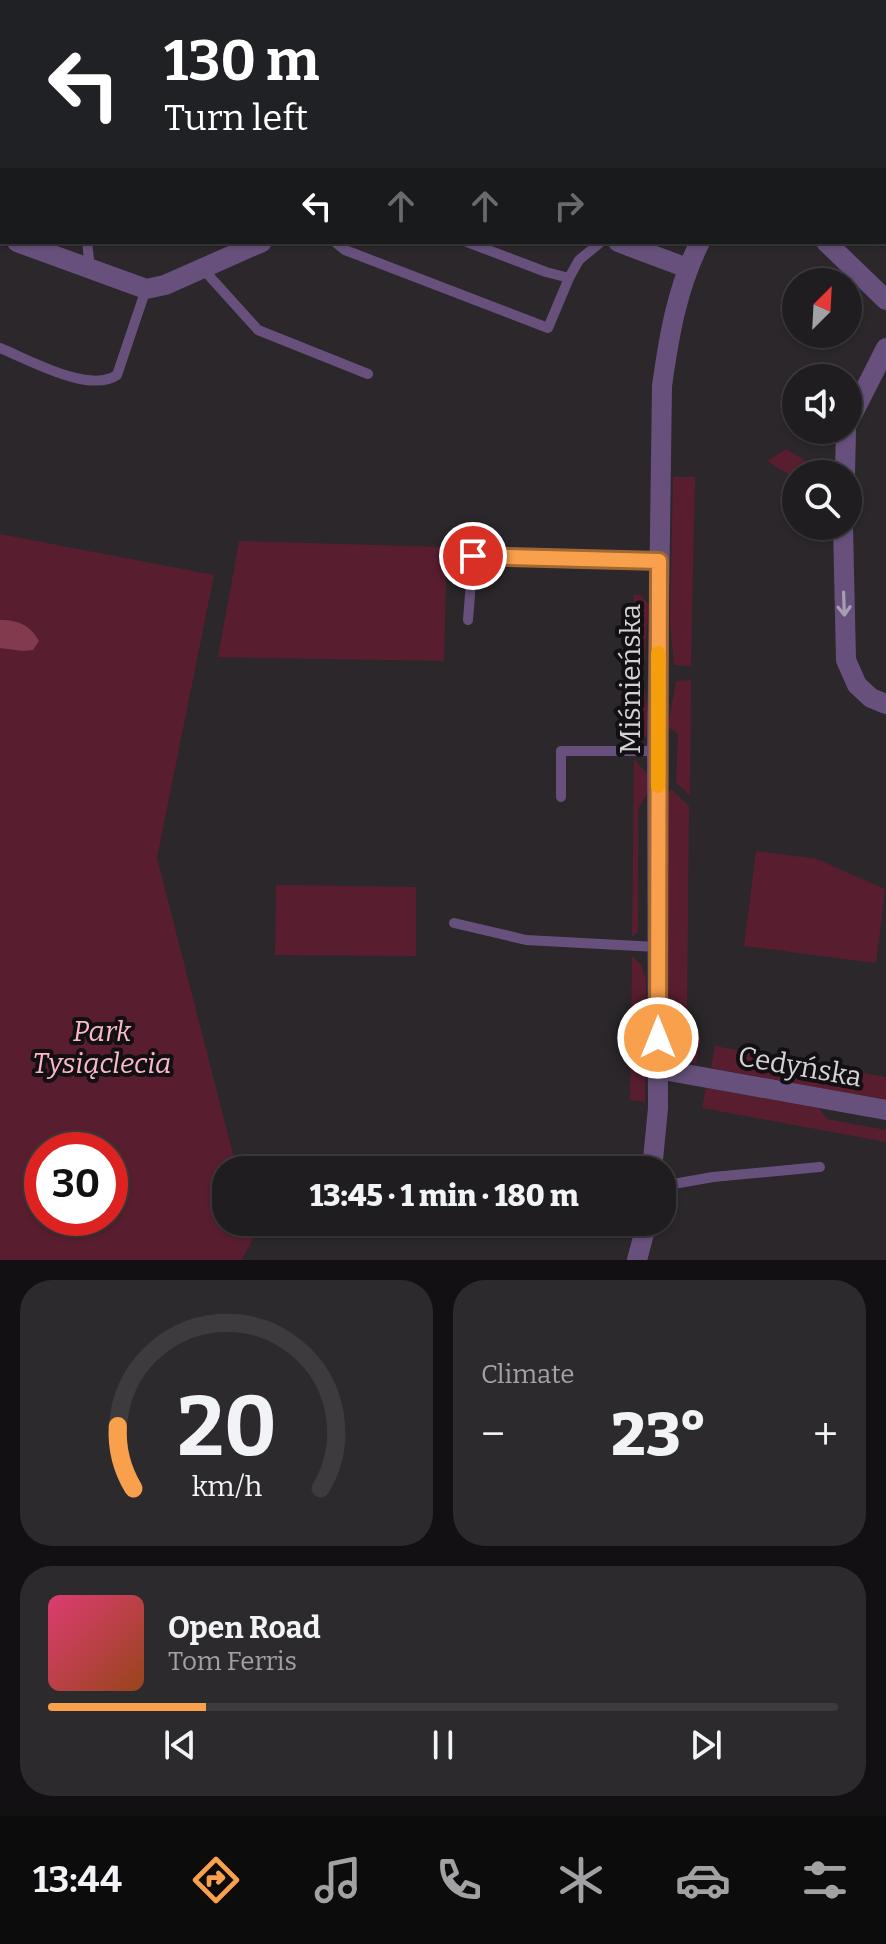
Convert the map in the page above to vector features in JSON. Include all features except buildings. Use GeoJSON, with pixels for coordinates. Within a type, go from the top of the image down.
{"type":"FeatureCollection","features":[{"type":"Feature","properties":{"kind":"street"},"geometry":{"type":"LineString","coordinates":[[22,244],[146,289],[165,285],[257,244]]}},
{"type":"Feature","properties":{"kind":"street"},"geometry":{"type":"LineString","coordinates":[[623,244],[687,268]]}},
{"type":"Feature","properties":{"kind":"street","name":"Miśnieńska"},"geometry":{"type":"LineString","coordinates":[[653,1156],[658,1108],[657,751],[662,386],[670,327],[687,268],[699,244]]}},
{"type":"Feature","properties":{"kind":"street"},"geometry":{"type":"LineString","coordinates":[[828,244],[886,300]]}},
{"type":"Feature","properties":{"kind":"street"},"geometry":{"type":"LineString","coordinates":[[862,395],[886,348]]}},
{"type":"Feature","properties":{"kind":"street"},"geometry":{"type":"LineString","coordinates":[[843,540],[846,660],[857,685],[871,698],[886,704]]}},
{"type":"Feature","properties":{"kind":"street","name":"Cedyńska"},"geometry":{"type":"LineString","coordinates":[[658,1069],[886,1110]]}},
{"type":"Feature","properties":{"kind":"street"},"geometry":{"type":"LineString","coordinates":[[637,1260],[643,1236]]}},
{"type":"Feature","properties":{"kind":"lane"},"geometry":{"type":"LineString","coordinates":[[87,244],[91,270]]}},
{"type":"Feature","properties":{"kind":"lane"},"geometry":{"type":"LineString","coordinates":[[338,244],[345,250],[548,328],[579,260],[599,244]]}},
{"type":"Feature","properties":{"kind":"lane"},"geometry":{"type":"LineString","coordinates":[[472,244],[569,278]]}},
{"type":"Feature","properties":{"kind":"lane"},"geometry":{"type":"LineString","coordinates":[[202,268],[258,330],[368,374]]}},
{"type":"Feature","properties":{"kind":"lane"},"geometry":{"type":"LineString","coordinates":[[0,348],[79,379],[108,381],[117,375],[146,289]]}},
{"type":"Feature","properties":{"kind":"lane"},"geometry":{"type":"LineString","coordinates":[[468,620],[473,556],[659,561]]}},
{"type":"Feature","properties":{"kind":"lane"},"geometry":{"type":"LineString","coordinates":[[561,797],[561,751],[657,751]]}},
{"type":"Feature","properties":{"kind":"lane"},"geometry":{"type":"LineString","coordinates":[[454,923],[526,940],[657,947]]}},
{"type":"Feature","properties":{"kind":"lane"},"geometry":{"type":"LineString","coordinates":[[676,1184],[820,1167]]}},
{"type":"Feature","properties":{"kind":"green space"},"geometry":{"type":"Polygon","coordinates":[[[786,449],[804,460],[782,460],[782,470],[767,461],[786,449]]]}},
{"type":"Feature","properties":{"kind":"green space"},"geometry":{"type":"Polygon","coordinates":[[[673,477],[695,477],[691,666],[674,665],[670,620],[673,477]]]}},
{"type":"Feature","properties":{"kind":"green space","name":"Park Tysiąclecia"},"geometry":{"type":"Polygon","coordinates":[[[0,534],[214,575],[157,858],[233,1156],[212,1156],[212,1236],[254,1236],[242,1260],[0,1260],[0,534]]]}},
{"type":"Feature","properties":{"kind":"green space"},"geometry":{"type":"Polygon","coordinates":[[[239,541],[447,547],[444,661],[218,657],[239,541]]]}},
{"type":"Feature","properties":{"kind":"green space"},"geometry":{"type":"Polygon","coordinates":[[[634,595],[640,595],[649,605],[644,666],[635,666],[634,595]]]}},
{"type":"Feature","properties":{"kind":"green space"},"geometry":{"type":"Polygon","coordinates":[[[635,680],[643,680],[649,721],[646,737],[634,743],[635,680]]]}},
{"type":"Feature","properties":{"kind":"green space"},"geometry":{"type":"Polygon","coordinates":[[[691,680],[690,795],[676,783],[678,734],[668,727],[676,681],[691,680]]]}},
{"type":"Feature","properties":{"kind":"green space"},"geometry":{"type":"Polygon","coordinates":[[[634,759],[648,775],[648,792],[638,809],[638,932],[632,937],[634,759]]]}},
{"type":"Feature","properties":{"kind":"green space"},"geometry":{"type":"Polygon","coordinates":[[[671,789],[689,806],[687,1009],[691,1028],[701,1039],[696,1064],[675,1048],[666,1024],[668,794],[671,789]]]}},
{"type":"Feature","properties":{"kind":"green space"},"geometry":{"type":"Polygon","coordinates":[[[756,851],[817,859],[885,889],[876,963],[744,946],[756,851]]]}},
{"type":"Feature","properties":{"kind":"green space"},"geometry":{"type":"Polygon","coordinates":[[[276,885],[416,887],[416,956],[275,955],[276,885]]]}},
{"type":"Feature","properties":{"kind":"green space"},"geometry":{"type":"Polygon","coordinates":[[[632,956],[642,966],[646,980],[645,1102],[630,1100],[632,956]]]}},
{"type":"Feature","properties":{"kind":"green space"},"geometry":{"type":"Polygon","coordinates":[[[715,1046],[886,1077],[886,1100],[711,1068],[715,1046]]]}},
{"type":"Feature","properties":{"kind":"green space"},"geometry":{"type":"Polygon","coordinates":[[[706,1088],[819,1108],[827,1119],[886,1130],[886,1142],[702,1108],[706,1088]]]}},
{"type":"Feature","properties":{"kind":"shaded area"},"geometry":{"type":"Polygon","coordinates":[[[0,620],[18,622],[32,631],[39,641],[33,650],[0,648],[0,620]]]}},
{"type":"Feature","properties":{"kind":"slow traffic"},"geometry":{"type":"LineString","coordinates":[[658,653],[658,786]]}},
{"type":"Feature","properties":{"kind":"route"},"geometry":{"type":"LineString","coordinates":[[473,556],[659,561],[658,1038]]}}]}
